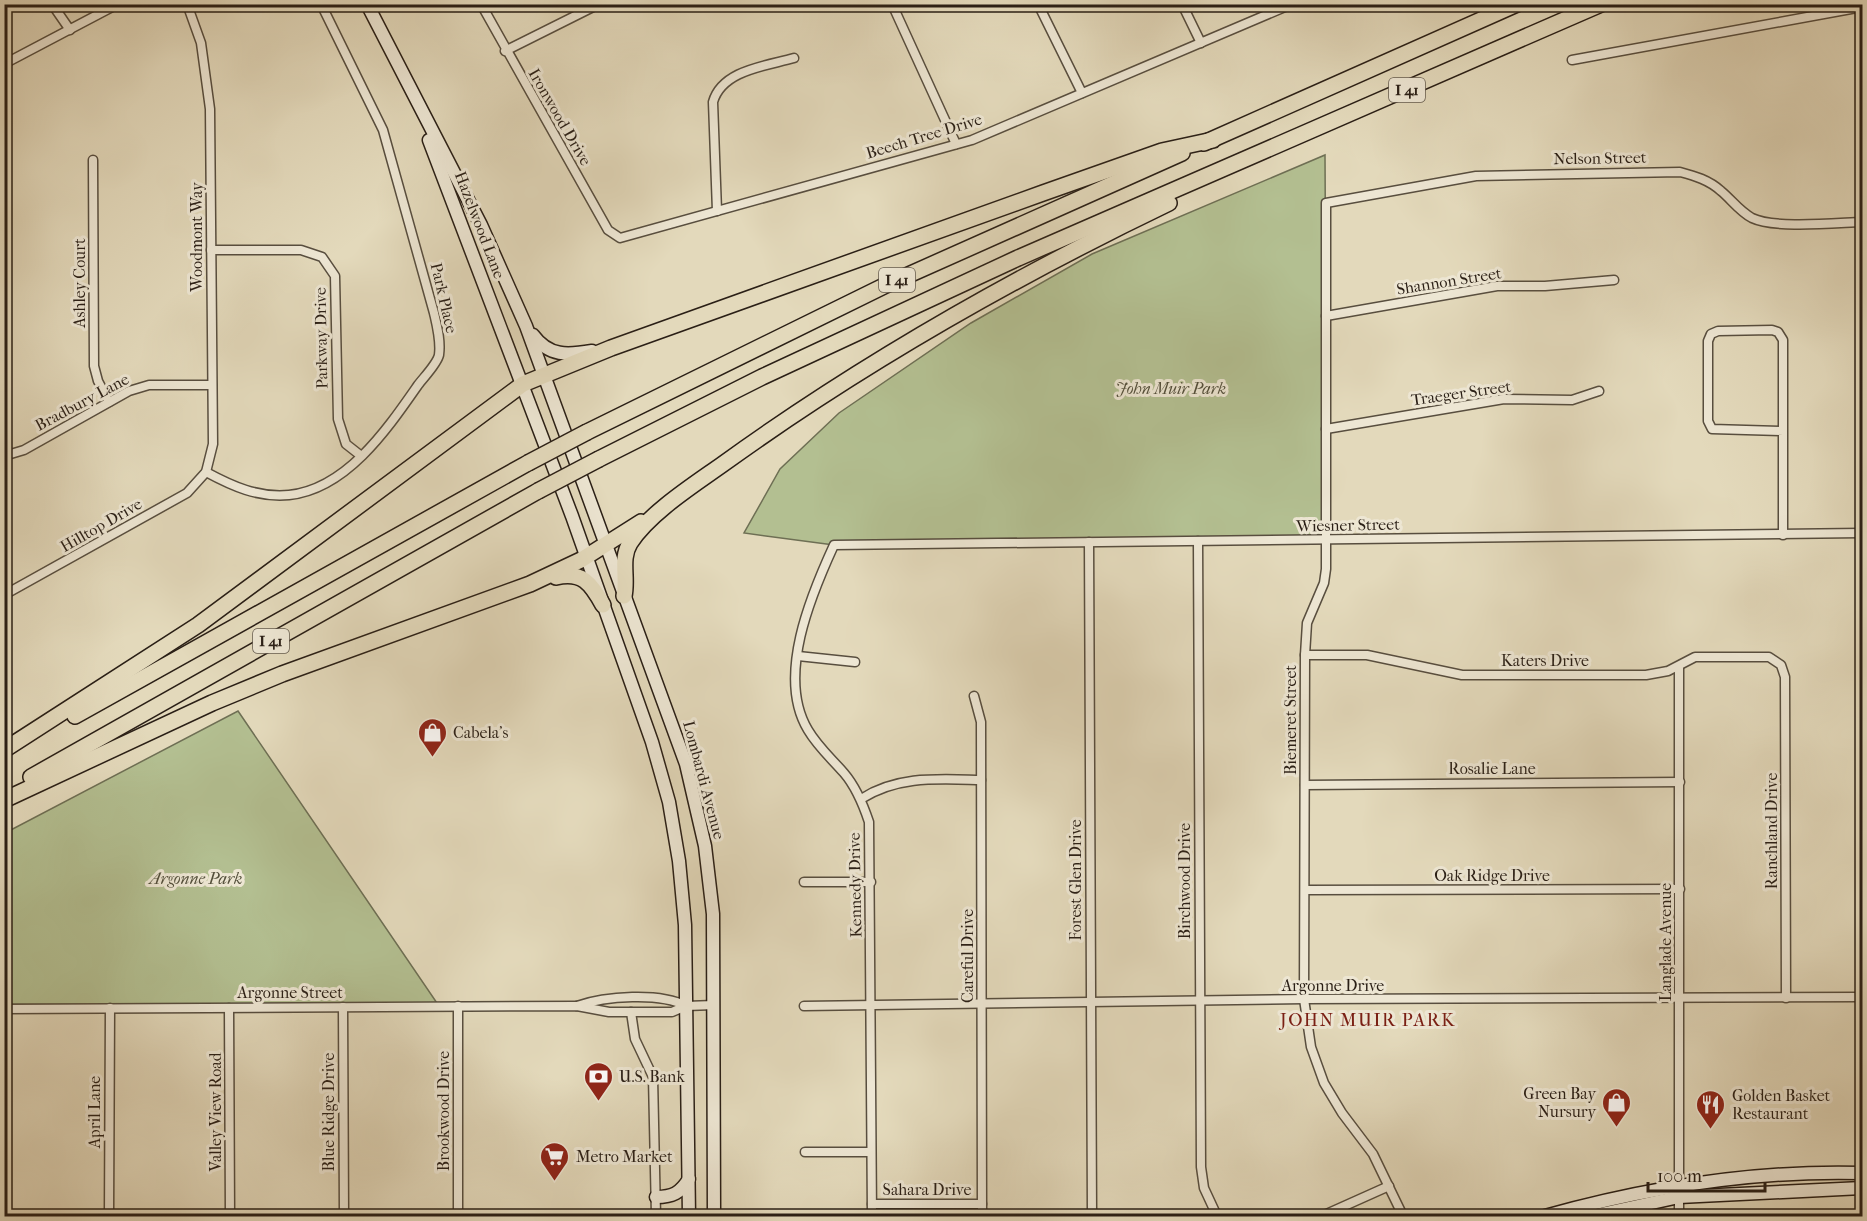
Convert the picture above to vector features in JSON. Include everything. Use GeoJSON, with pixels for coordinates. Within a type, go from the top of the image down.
{"type":"FeatureCollection","features":[{"type":"Feature","properties":{"kind":"highway","name":"I 41"},"geometry":{"type":"LineString","coordinates":[[4,752],[587,432],[886,285],[1517,4]]}},
{"type":"Feature","properties":{"kind":"highway","name":"I 41"},"geometry":{"type":"LineString","coordinates":[[4,792],[538,491],[599,459],[890,316],[1067,236],[1212,175],[1601,4]]}},
{"type":"Feature","properties":{"kind":"highway"},"geometry":{"type":"LineString","coordinates":[[4,752],[198,625],[523,384],[611,348],[1162,151],[1213,140]]}},
{"type":"Feature","properties":{"kind":"highway"},"geometry":{"type":"LineString","coordinates":[[530,584],[606,545],[672,502],[791,416],[926,334],[1076,248],[1183,196],[1212,175]]}},
{"type":"Feature","properties":{"kind":"highway"},"geometry":{"type":"LineString","coordinates":[[624,596],[628,548],[641,530],[672,502]]}},
{"type":"Feature","properties":{"kind":"highway"},"geometry":{"type":"LineString","coordinates":[[4,800],[202,708],[282,674],[530,584],[561,576],[578,576],[590,583],[603,605]]}},
{"type":"Feature","properties":{"kind":"main road","name":"Hazelwood Lane"},"geometry":{"type":"LineString","coordinates":[[368,4],[481,225],[545,375]]}},
{"type":"Feature","properties":{"kind":"main road","name":"Hazelwood Lane"},"geometry":{"type":"LineString","coordinates":[[404,78],[523,384]]}},
{"type":"Feature","properties":{"kind":"main road"},"geometry":{"type":"LineString","coordinates":[[526,326],[538,342],[558,353],[570,355],[611,348]]}},
{"type":"Feature","properties":{"kind":"main road","name":"Lombardi Avenue"},"geometry":{"type":"LineString","coordinates":[[545,375],[677,738],[699,818],[712,904],[714,1216]]}},
{"type":"Feature","properties":{"kind":"main road"},"geometry":{"type":"LineString","coordinates":[[523,384],[652,742],[672,815],[683,899],[688,1215]]}},
{"type":"Feature","properties":{"kind":"main road"},"geometry":{"type":"LineString","coordinates":[[1545,1216],[1779,1173],[1863,1173]]}},
{"type":"Feature","properties":{"kind":"main road"},"geometry":{"type":"LineString","coordinates":[[656,1197],[672,1197],[683,1188],[689,1179]]}},
{"type":"Feature","properties":{"kind":"main road"},"geometry":{"type":"LineString","coordinates":[[1593,1216],[1679,1191],[1863,1188]]}},
{"type":"Feature","properties":{"kind":"main road"},"geometry":{"type":"LineString","coordinates":[[672,1197],[688,1215]]}},
{"type":"Feature","properties":{"kind":"street"},"geometry":{"type":"LineString","coordinates":[[52,4],[70,30]]}},
{"type":"Feature","properties":{"kind":"street"},"geometry":{"type":"LineString","coordinates":[[4,64],[118,4]]}},
{"type":"Feature","properties":{"kind":"street","name":"Woodmont Way"},"geometry":{"type":"LineString","coordinates":[[187,4],[201,44],[208,87],[213,444],[206,472]]}},
{"type":"Feature","properties":{"kind":"street","name":"Park Place"},"geometry":{"type":"LineString","coordinates":[[206,472],[235,487],[260,495],[289,495],[315,489],[341,473],[387,429],[439,356],[439,335],[383,130],[321,4]]}},
{"type":"Feature","properties":{"kind":"street","name":"Ironwood Drive"},"geometry":{"type":"LineString","coordinates":[[481,4],[505,51],[608,230],[620,238]]}},
{"type":"Feature","properties":{"kind":"street"},"geometry":{"type":"LineString","coordinates":[[505,51],[599,4]]}},
{"type":"Feature","properties":{"kind":"street"},"geometry":{"type":"LineString","coordinates":[[892,4],[956,144]]}},
{"type":"Feature","properties":{"kind":"street"},"geometry":{"type":"LineString","coordinates":[[1038,4],[1082,93]]}},
{"type":"Feature","properties":{"kind":"street"},"geometry":{"type":"LineString","coordinates":[[1182,4],[1201,43]]}},
{"type":"Feature","properties":{"kind":"street","name":"Beech Tree Drive"},"geometry":{"type":"LineString","coordinates":[[620,238],[956,144],[1292,4]]}},
{"type":"Feature","properties":{"kind":"street"},"geometry":{"type":"LineString","coordinates":[[1572,60],[1863,7]]}},
{"type":"Feature","properties":{"kind":"street"},"geometry":{"type":"LineString","coordinates":[[717,211],[714,190],[713,102],[716,90],[739,74],[794,58]]}},
{"type":"Feature","properties":{"kind":"street","name":"Ashley Court"},"geometry":{"type":"LineString","coordinates":[[93,160],[94,366],[98,381],[109,402]]}},
{"type":"Feature","properties":{"kind":"street","name":"Nelson Street"},"geometry":{"type":"LineString","coordinates":[[1326,203],[1476,176],[1680,172],[1704,179],[1722,191],[1735,207],[1754,218],[1773,223],[1863,222]]}},
{"type":"Feature","properties":{"kind":"street","name":"Biemeret Street"},"geometry":{"type":"LineString","coordinates":[[1326,203],[1327,540],[1324,583],[1307,623],[1305,655],[1304,999],[1311,1047],[1324,1083],[1342,1113],[1373,1154],[1403,1216]]}},
{"type":"Feature","properties":{"kind":"street","name":"Parkway Drive"},"geometry":{"type":"LineString","coordinates":[[212,250],[301,250],[322,257],[335,276],[338,419],[346,444],[360,455]]}},
{"type":"Feature","properties":{"kind":"street","name":"Shannon Street"},"geometry":{"type":"LineString","coordinates":[[1326,316],[1497,286],[1545,286],[1614,280]]}},
{"type":"Feature","properties":{"kind":"street"},"geometry":{"type":"LineString","coordinates":[[1783,431],[1713,429],[1708,421],[1708,341],[1711,334],[1718,331],[1778,332],[1783,340],[1783,431],[1783,535]]}},
{"type":"Feature","properties":{"kind":"street","name":"Bradbury Lane"},"geometry":{"type":"LineString","coordinates":[[4,456],[24,450],[129,391],[148,385],[212,385]]}},
{"type":"Feature","properties":{"kind":"street","name":"Traeger Street"},"geometry":{"type":"LineString","coordinates":[[1326,429],[1504,399],[1572,400],[1599,391]]}},
{"type":"Feature","properties":{"kind":"street","name":"Hilltop Drive"},"geometry":{"type":"LineString","coordinates":[[4,595],[187,493],[206,472]]}},
{"type":"Feature","properties":{"kind":"street","name":"Wiesner Street"},"geometry":{"type":"LineString","coordinates":[[834,545],[1863,533]]}},
{"type":"Feature","properties":{"kind":"street","name":"Birchwood Drive"},"geometry":{"type":"LineString","coordinates":[[1198,541],[1201,1167],[1204,1188],[1218,1216]]}},
{"type":"Feature","properties":{"kind":"street","name":"Forest Glen Drive"},"geometry":{"type":"LineString","coordinates":[[1089,542],[1092,1216]]}},
{"type":"Feature","properties":{"kind":"street","name":"Kennedy Drive"},"geometry":{"type":"LineString","coordinates":[[834,545],[806,609],[798,656],[798,700],[807,728],[824,754],[844,773],[861,799],[870,836],[872,1216]]}},
{"type":"Feature","properties":{"kind":"street","name":"Katers Drive"},"geometry":{"type":"LineString","coordinates":[[1305,655],[1367,655],[1462,675],[1646,675],[1679,667],[1695,657],[1769,657],[1781,665]]}},
{"type":"Feature","properties":{"kind":"street"},"geometry":{"type":"LineString","coordinates":[[798,656],[855,662]]}},
{"type":"Feature","properties":{"kind":"street","name":"Ranchland Drive"},"geometry":{"type":"LineString","coordinates":[[1781,665],[1785,677],[1786,998]]}},
{"type":"Feature","properties":{"kind":"street","name":"Langlade Avenue"},"geometry":{"type":"LineString","coordinates":[[1679,667],[1680,1216]]}},
{"type":"Feature","properties":{"kind":"street","name":"Careful Drive"},"geometry":{"type":"LineString","coordinates":[[974,696],[981,722],[982,1216]]}},
{"type":"Feature","properties":{"kind":"street"},"geometry":{"type":"LineString","coordinates":[[861,799],[897,783],[923,779],[981,780]]}},
{"type":"Feature","properties":{"kind":"street","name":"Rosalie Lane"},"geometry":{"type":"LineString","coordinates":[[1305,784],[1680,782]]}},
{"type":"Feature","properties":{"kind":"street"},"geometry":{"type":"LineString","coordinates":[[804,882],[871,882]]}},
{"type":"Feature","properties":{"kind":"street","name":"Oak Ridge Drive"},"geometry":{"type":"LineString","coordinates":[[1305,891],[1680,889]]}},
{"type":"Feature","properties":{"kind":"street","name":"Argonne Drive"},"geometry":{"type":"LineString","coordinates":[[804,1006],[1304,999],[1863,997]]}},
{"type":"Feature","properties":{"kind":"street","name":"Argonne Street"},"geometry":{"type":"LineString","coordinates":[[577,1006],[592,1001],[671,998],[686,1006]]}},
{"type":"Feature","properties":{"kind":"street","name":"Argonne Street"},"geometry":{"type":"LineString","coordinates":[[4,1009],[577,1006],[631,1012],[672,1012],[686,1006],[714,1005]]}},
{"type":"Feature","properties":{"kind":"street","name":"Brookwood Drive"},"geometry":{"type":"LineString","coordinates":[[458,1006],[458,1216]]}},
{"type":"Feature","properties":{"kind":"street","name":"Blue Ridge Drive"},"geometry":{"type":"LineString","coordinates":[[343,1007],[344,1216]]}},
{"type":"Feature","properties":{"kind":"street","name":"April Lane"},"geometry":{"type":"LineString","coordinates":[[109,1216],[110,1008]]}},
{"type":"Feature","properties":{"kind":"street","name":"Valley View Road"},"geometry":{"type":"LineString","coordinates":[[229,1008],[230,1216]]}},
{"type":"Feature","properties":{"kind":"street"},"geometry":{"type":"LineString","coordinates":[[631,1012],[635,1039],[653,1077],[656,1216]]}},
{"type":"Feature","properties":{"kind":"street"},"geometry":{"type":"LineString","coordinates":[[805,1152],[872,1152]]}},
{"type":"Feature","properties":{"kind":"street"},"geometry":{"type":"LineString","coordinates":[[1322,1216],[1389,1186]]}},
{"type":"Feature","properties":{"kind":"street","name":"Sahara Drive"},"geometry":{"type":"LineString","coordinates":[[872,1204],[982,1204]]}},
{"type":"Feature","properties":{"kind":"green space","name":"John Muir Park"},"geometry":{"type":"Polygon","coordinates":[[[1325,155],[1327,540],[834,545],[744,533],[780,469],[839,413],[971,323],[1092,254],[1325,155]]]}},
{"type":"Feature","properties":{"kind":"green space","name":"Argonne Park"},"geometry":{"type":"Polygon","coordinates":[[[238,711],[439,1006],[5,1004],[5,833],[238,711]]]}},
{"type":"Feature","properties":{"kind":"place","name":"Cabela's"},"geometry":{"type":"Point","coordinates":[432,758]}},
{"type":"Feature","properties":{"kind":"place","name":"U.S. Bank"},"geometry":{"type":"Point","coordinates":[598,1102]}},
{"type":"Feature","properties":{"kind":"place","name":"Green Bay Nursury"},"geometry":{"type":"Point","coordinates":[1617,1128]}},
{"type":"Feature","properties":{"kind":"place","name":"Golden Basket Restaurant"},"geometry":{"type":"Point","coordinates":[1711,1130]}},
{"type":"Feature","properties":{"kind":"place","name":"Metro Market"},"geometry":{"type":"Point","coordinates":[555,1182]}},
{"type":"Feature","properties":{"kind":"district","name":"JOHN MUIR PARK"},"geometry":{"type":"Point","coordinates":[1368,1020]}}]}
